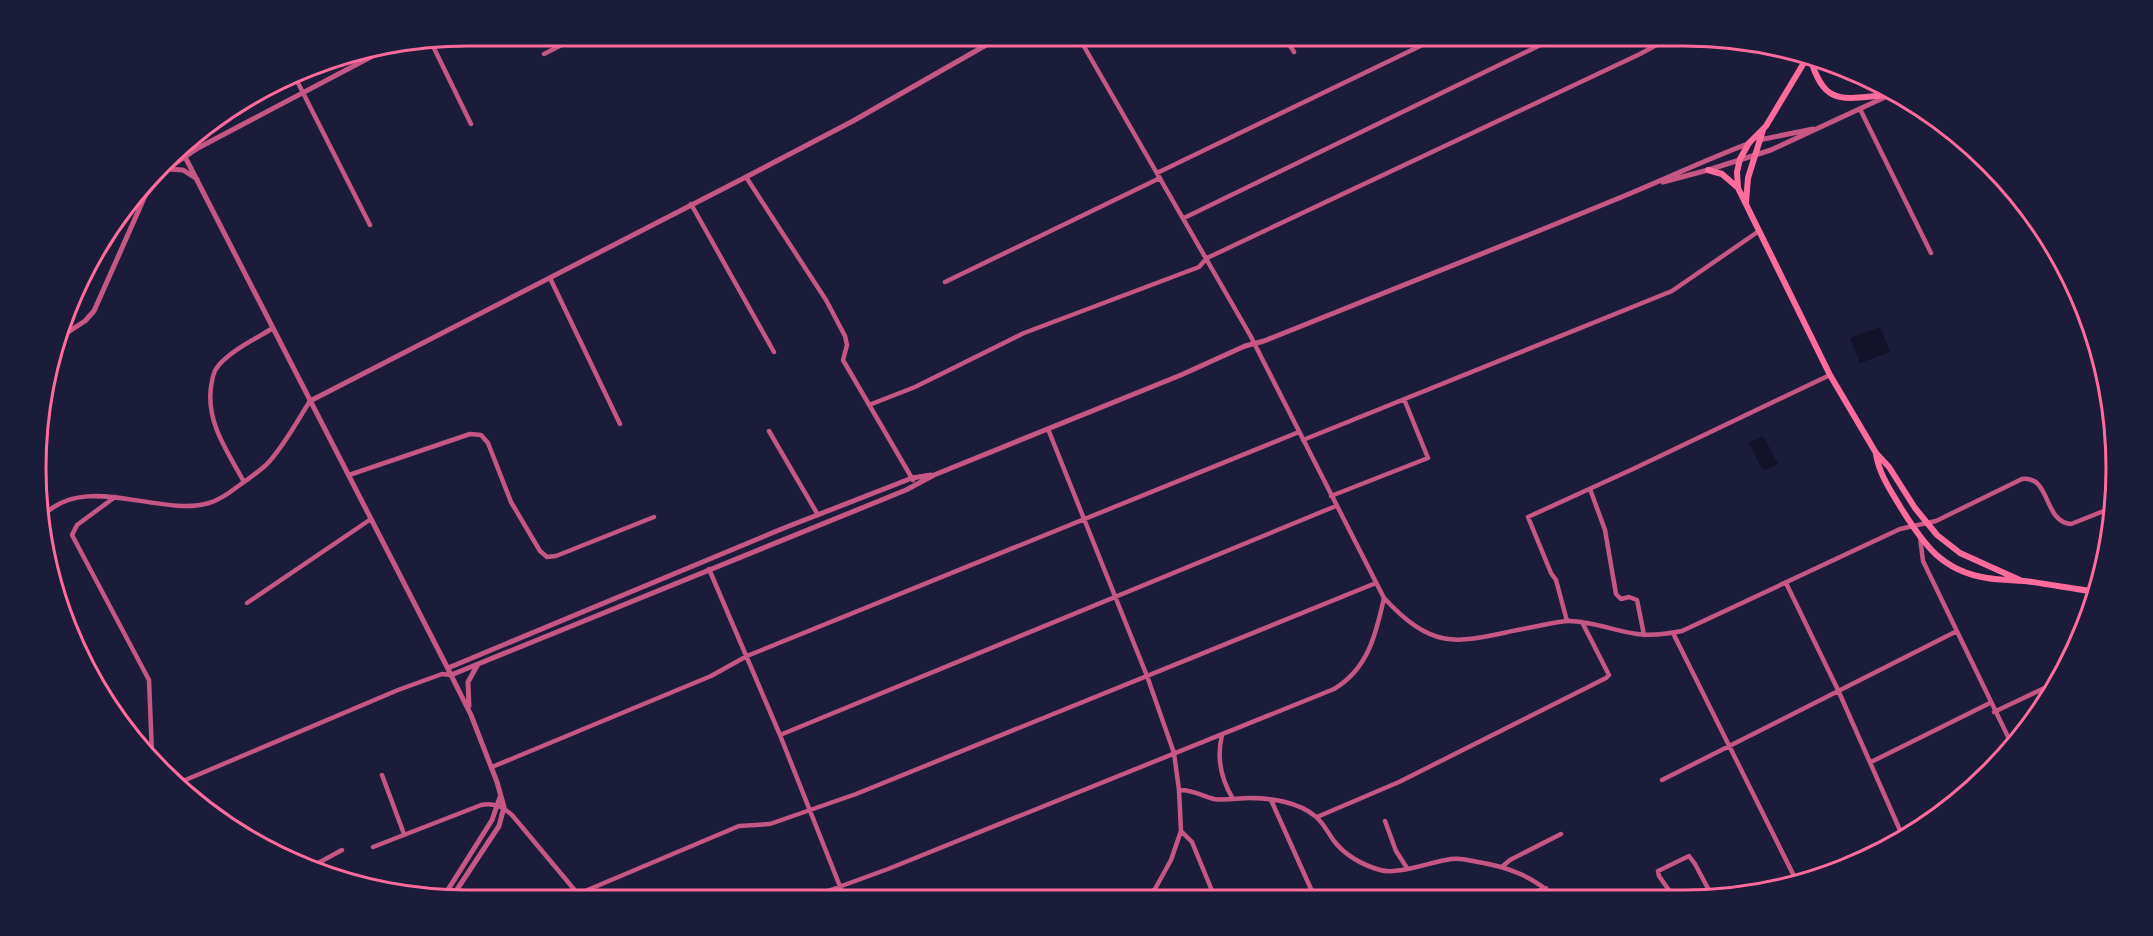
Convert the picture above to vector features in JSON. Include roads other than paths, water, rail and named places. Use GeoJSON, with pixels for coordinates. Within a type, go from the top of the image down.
{"type":"FeatureCollection","features":[{"type":"Feature","properties":{"kind":"main road"},"geometry":{"type":"LineString","coordinates":[[1738,188],[1737,172],[1740,159],[1749,143],[1763,129],[1804,64]]}},
{"type":"Feature","properties":{"kind":"main road"},"geometry":{"type":"LineString","coordinates":[[1813,67],[1821,87],[1831,94],[1845,98],[1883,96]]}},
{"type":"Feature","properties":{"kind":"main road"},"geometry":{"type":"LineString","coordinates":[[1746,202],[1748,178],[1763,129]]}},
{"type":"Feature","properties":{"kind":"main road"},"geometry":{"type":"LineString","coordinates":[[1708,170],[1722,174],[1738,188],[1830,375],[1876,453],[1889,467],[1927,524],[1960,553],[2022,581]]}},
{"type":"Feature","properties":{"kind":"main road"},"geometry":{"type":"LineString","coordinates":[[1876,453],[1881,471],[1912,527],[1932,552],[1944,562],[1969,574],[2088,591]]}},
{"type":"Feature","properties":{"kind":"street"},"geometry":{"type":"LineString","coordinates":[[544,54],[560,46]]}},
{"type":"Feature","properties":{"kind":"street"},"geometry":{"type":"LineString","coordinates":[[49,511],[65,502],[100,496],[185,506],[196,506],[218,500],[266,465],[310,401],[853,121],[984,46]]}},
{"type":"Feature","properties":{"kind":"street"},"geometry":{"type":"LineString","coordinates":[[1084,46],[1255,344],[1384,598],[1408,621],[1425,632],[1443,640],[1457,641],[1567,621],[1644,635],[1673,633],[1691,628],[1900,529],[1927,524],[2022,479],[2028,478],[2040,486],[2055,516],[2065,524],[2071,524],[2104,511]]}},
{"type":"Feature","properties":{"kind":"street"},"geometry":{"type":"LineString","coordinates":[[1290,46],[1294,52]]}},
{"type":"Feature","properties":{"kind":"street"},"geometry":{"type":"LineString","coordinates":[[945,282],[1421,46]]}},
{"type":"Feature","properties":{"kind":"street"},"geometry":{"type":"LineString","coordinates":[[1184,218],[1538,46]]}},
{"type":"Feature","properties":{"kind":"street"},"geometry":{"type":"LineString","coordinates":[[869,405],[915,387],[1024,333],[1195,269],[1203,265],[1207,258],[1640,54],[1652,46]]}},
{"type":"Feature","properties":{"kind":"street"},"geometry":{"type":"LineString","coordinates":[[433,48],[471,124]]}},
{"type":"Feature","properties":{"kind":"street"},"geometry":{"type":"LineString","coordinates":[[366,59],[185,156],[448,668],[471,715],[492,767],[501,795],[499,826],[457,890]]}},
{"type":"Feature","properties":{"kind":"street"},"geometry":{"type":"LineString","coordinates":[[298,83],[370,225]]}},
{"type":"Feature","properties":{"kind":"street"},"geometry":{"type":"LineString","coordinates":[[1650,185],[1756,155],[1796,139],[1885,97]]}},
{"type":"Feature","properties":{"kind":"street"},"geometry":{"type":"LineString","coordinates":[[1860,109],[1931,253]]}},
{"type":"Feature","properties":{"kind":"street"},"geometry":{"type":"LineString","coordinates":[[442,674],[451,675],[708,568],[916,485],[934,475],[1245,346],[1255,344],[1650,185],[1702,161],[1749,143],[1813,129]]}},
{"type":"Feature","properties":{"kind":"street"},"geometry":{"type":"LineString","coordinates":[[171,169],[183,170],[198,180]]}},
{"type":"Feature","properties":{"kind":"street"},"geometry":{"type":"LineString","coordinates":[[746,177],[825,300],[845,336],[847,345],[843,360],[916,485]]}},
{"type":"Feature","properties":{"kind":"street"},"geometry":{"type":"LineString","coordinates":[[70,331],[86,321],[94,311],[144,199]]}},
{"type":"Feature","properties":{"kind":"street"},"geometry":{"type":"LineString","coordinates":[[691,204],[774,352]]}},
{"type":"Feature","properties":{"kind":"street"},"geometry":{"type":"LineString","coordinates":[[1303,440],[1672,291],[1759,231]]}},
{"type":"Feature","properties":{"kind":"street"},"geometry":{"type":"LineString","coordinates":[[550,278],[620,424]]}},
{"type":"Feature","properties":{"kind":"street"},"geometry":{"type":"LineString","coordinates":[[244,482],[220,440],[213,421],[209,402],[212,382],[215,369],[231,355],[273,328]]}},
{"type":"Feature","properties":{"kind":"street"},"geometry":{"type":"LineString","coordinates":[[1567,621],[1556,580],[1528,517],[1830,375]]}},
{"type":"Feature","properties":{"kind":"street"},"geometry":{"type":"LineString","coordinates":[[1332,496],[1428,458],[1404,399]]}},
{"type":"Feature","properties":{"kind":"street"},"geometry":{"type":"LineString","coordinates":[[1048,429],[1146,676],[1174,753],[1181,831],[1172,860],[1154,890]]}},
{"type":"Feature","properties":{"kind":"street"},"geometry":{"type":"LineString","coordinates":[[769,431],[818,515]]}},
{"type":"Feature","properties":{"kind":"street"},"geometry":{"type":"LineString","coordinates":[[492,767],[683,688],[747,656],[1299,432]]}},
{"type":"Feature","properties":{"kind":"street"},"geometry":{"type":"LineString","coordinates":[[349,475],[475,434],[481,435],[488,443],[511,501],[540,551],[547,557],[556,556],[654,518]]}},
{"type":"Feature","properties":{"kind":"street"},"geometry":{"type":"LineString","coordinates":[[185,780],[398,690],[442,674],[448,668],[762,537],[912,478],[934,475]]}},
{"type":"Feature","properties":{"kind":"street"},"geometry":{"type":"LineString","coordinates":[[1590,489],[1605,531],[1616,594],[1621,599],[1629,597],[1637,600],[1644,635]]}},
{"type":"Feature","properties":{"kind":"street"},"geometry":{"type":"LineString","coordinates":[[115,497],[98,512],[82,521],[72,535],[149,680],[152,747]]}},
{"type":"Feature","properties":{"kind":"street"},"geometry":{"type":"LineString","coordinates":[[780,735],[1336,506]]}},
{"type":"Feature","properties":{"kind":"street"},"geometry":{"type":"LineString","coordinates":[[247,603],[371,519]]}},
{"type":"Feature","properties":{"kind":"street"},"geometry":{"type":"LineString","coordinates":[[762,537],[767,546]]}},
{"type":"Feature","properties":{"kind":"street"},"geometry":{"type":"LineString","coordinates":[[1920,537],[1923,561],[2008,738]]}},
{"type":"Feature","properties":{"kind":"street"},"geometry":{"type":"LineString","coordinates":[[708,568],[780,735],[842,890]]}},
{"type":"Feature","properties":{"kind":"street"},"geometry":{"type":"LineString","coordinates":[[587,890],[739,826],[770,824],[856,794],[1376,583]]}},
{"type":"Feature","properties":{"kind":"street"},"geometry":{"type":"LineString","coordinates":[[1786,583],[1838,690],[1900,830]]}},
{"type":"Feature","properties":{"kind":"street"},"geometry":{"type":"LineString","coordinates":[[830,890],[888,869],[1222,735],[1344,683],[1353,675],[1370,651],[1384,598]]}},
{"type":"Feature","properties":{"kind":"street"},"geometry":{"type":"LineString","coordinates":[[1317,817],[1399,782],[1610,675],[1582,622]]}},
{"type":"Feature","properties":{"kind":"street"},"geometry":{"type":"LineString","coordinates":[[1662,780],[1957,631]]}},
{"type":"Feature","properties":{"kind":"street"},"geometry":{"type":"LineString","coordinates":[[1673,633],[1794,875]]}},
{"type":"Feature","properties":{"kind":"street"},"geometry":{"type":"LineString","coordinates":[[471,715],[468,682],[482,661]]}},
{"type":"Feature","properties":{"kind":"street"},"geometry":{"type":"LineString","coordinates":[[1994,712],[2044,688]]}},
{"type":"Feature","properties":{"kind":"street"},"geometry":{"type":"LineString","coordinates":[[1871,762],[1990,702]]}},
{"type":"Feature","properties":{"kind":"street"},"geometry":{"type":"LineString","coordinates":[[1222,735],[1220,766],[1224,782],[1233,799]]}},
{"type":"Feature","properties":{"kind":"street"},"geometry":{"type":"LineString","coordinates":[[382,774],[404,834]]}},
{"type":"Feature","properties":{"kind":"street"},"geometry":{"type":"LineString","coordinates":[[1179,790],[1194,791],[1212,798],[1271,800],[1291,804],[1317,817],[1342,851],[1380,870],[1388,872],[1449,859],[1465,859],[1503,866],[1532,878],[1546,888]]}},
{"type":"Feature","properties":{"kind":"street"},"geometry":{"type":"LineString","coordinates":[[1271,800],[1312,890]]}},
{"type":"Feature","properties":{"kind":"street"},"geometry":{"type":"LineString","coordinates":[[373,847],[481,805],[491,804],[501,807],[518,822],[575,890]]}},
{"type":"Feature","properties":{"kind":"street"},"geometry":{"type":"LineString","coordinates":[[448,889],[501,807]]}},
{"type":"Feature","properties":{"kind":"street"},"geometry":{"type":"LineString","coordinates":[[1385,821],[1396,851],[1407,868]]}},
{"type":"Feature","properties":{"kind":"street"},"geometry":{"type":"LineString","coordinates":[[1181,831],[1192,842],[1212,890]]}},
{"type":"Feature","properties":{"kind":"street"},"geometry":{"type":"LineString","coordinates":[[1503,866],[1510,860],[1561,834]]}},
{"type":"Feature","properties":{"kind":"street"},"geometry":{"type":"LineString","coordinates":[[320,862],[342,850]]}},
{"type":"Feature","properties":{"kind":"street"},"geometry":{"type":"LineString","coordinates":[[1668,890],[1658,871],[1689,856],[1708,889]]}},
{"type":"Feature","properties":{"kind":"street"},"geometry":{"type":"LineString","coordinates":[[1541,890],[1546,888]]}}]}
